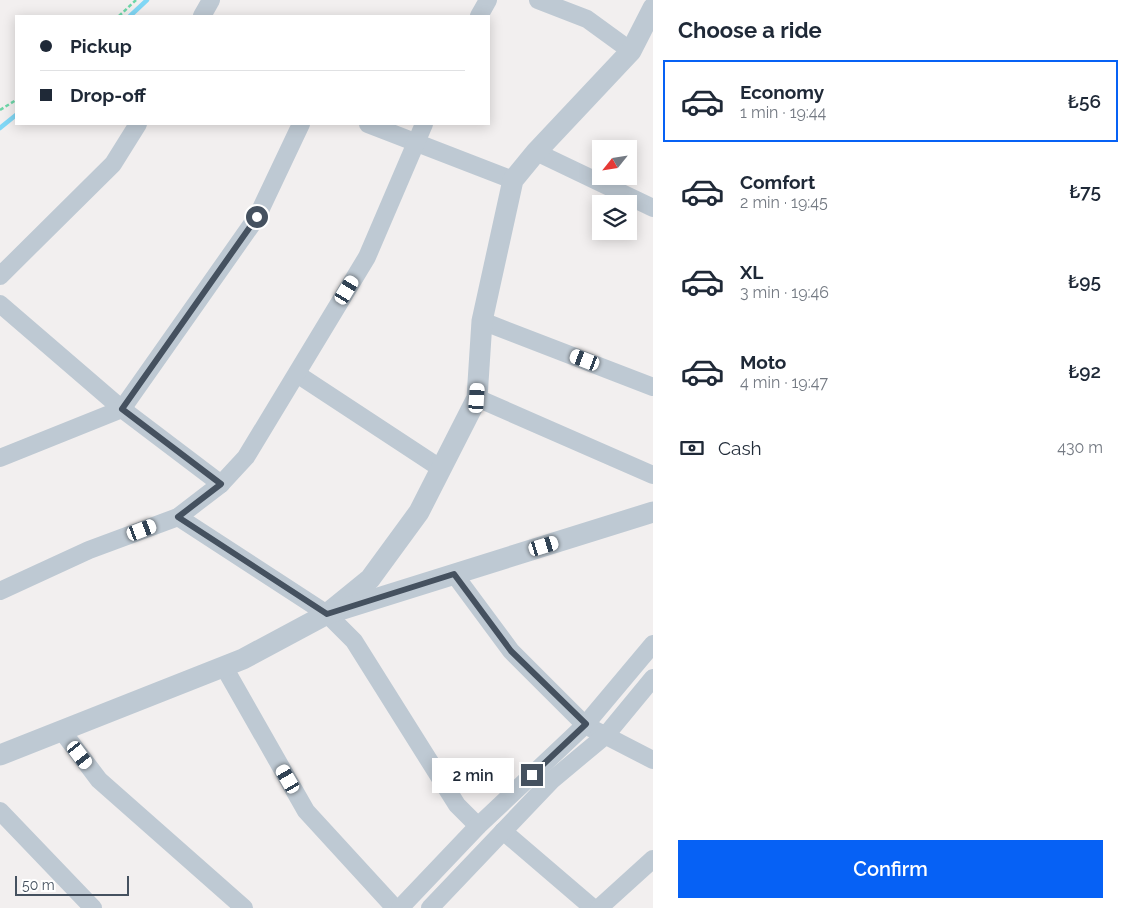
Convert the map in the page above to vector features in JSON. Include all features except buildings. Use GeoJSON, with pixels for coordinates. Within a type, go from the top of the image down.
{"type":"FeatureCollection","features":[{"type":"Feature","properties":{"kind":"street"},"geometry":{"type":"LineString","coordinates":[[203,15],[211,0]]}},
{"type":"Feature","properties":{"kind":"street"},"geometry":{"type":"LineString","coordinates":[[480,15],[488,0]]}},
{"type":"Feature","properties":{"kind":"street"},"geometry":{"type":"LineString","coordinates":[[538,0],[587,19],[631,51]]}},
{"type":"Feature","properties":{"kind":"street"},"geometry":{"type":"LineString","coordinates":[[327,614],[370,579],[418,512],[477,398],[482,321],[513,180],[536,152],[631,51],[653,8]]}},
{"type":"Feature","properties":{"kind":"street"},"geometry":{"type":"LineString","coordinates":[[0,276],[113,164],[137,125]]}},
{"type":"Feature","properties":{"kind":"street"},"geometry":{"type":"LineString","coordinates":[[0,458],[122,409],[257,217],[301,125]]}},
{"type":"Feature","properties":{"kind":"street"},"geometry":{"type":"LineString","coordinates":[[370,125],[415,144],[513,180]]}},
{"type":"Feature","properties":{"kind":"street"},"geometry":{"type":"LineString","coordinates":[[0,592],[89,550],[178,517],[221,484],[246,457],[367,257],[424,125]]}},
{"type":"Feature","properties":{"kind":"street"},"geometry":{"type":"LineString","coordinates":[[536,152],[653,208]]}},
{"type":"Feature","properties":{"kind":"street"},"geometry":{"type":"LineString","coordinates":[[0,304],[122,409],[221,484]]}},
{"type":"Feature","properties":{"kind":"street"},"geometry":{"type":"LineString","coordinates":[[482,321],[653,386]]}},
{"type":"Feature","properties":{"kind":"street"},"geometry":{"type":"LineString","coordinates":[[297,374],[440,468]]}},
{"type":"Feature","properties":{"kind":"street"},"geometry":{"type":"LineString","coordinates":[[477,398],[653,475]]}},
{"type":"Feature","properties":{"kind":"street"},"geometry":{"type":"LineString","coordinates":[[0,755],[243,659],[327,614],[653,512]]}},
{"type":"Feature","properties":{"kind":"street"},"geometry":{"type":"LineString","coordinates":[[178,517],[327,614],[354,640],[457,805],[478,826]]}},
{"type":"Feature","properties":{"kind":"street"},"geometry":{"type":"LineString","coordinates":[[454,574],[511,651],[586,724],[653,760]]}},
{"type":"Feature","properties":{"kind":"street"},"geometry":{"type":"LineString","coordinates":[[400,908],[478,826],[586,724],[653,644]]}},
{"type":"Feature","properties":{"kind":"street"},"geometry":{"type":"LineString","coordinates":[[224,667],[306,811],[395,908]]}},
{"type":"Feature","properties":{"kind":"street"},"geometry":{"type":"LineString","coordinates":[[430,908],[552,780],[606,735],[653,678]]}},
{"type":"Feature","properties":{"kind":"street"},"geometry":{"type":"LineString","coordinates":[[62,731],[99,780],[244,908]]}},
{"type":"Feature","properties":{"kind":"street"},"geometry":{"type":"LineString","coordinates":[[0,811],[93,908]]}},
{"type":"Feature","properties":{"kind":"street"},"geometry":{"type":"LineString","coordinates":[[503,830],[593,908]]}},
{"type":"Feature","properties":{"kind":"street"},"geometry":{"type":"LineString","coordinates":[[599,908],[653,859]]}},
{"type":"Feature","properties":{"kind":"path"},"geometry":{"type":"LineString","coordinates":[[120,15],[136,0]]}},
{"type":"Feature","properties":{"kind":"path"},"geometry":{"type":"LineString","coordinates":[[0,110],[15,101]]}},
{"type":"Feature","properties":{"kind":"waterway"},"geometry":{"type":"LineString","coordinates":[[131,15],[147,0]]}},
{"type":"Feature","properties":{"kind":"waterway"},"geometry":{"type":"LineString","coordinates":[[0,128],[15,116]]}},
{"type":"Feature","properties":{"kind":"route"},"geometry":{"type":"LineString","coordinates":[[257,217],[122,409],[221,484],[178,517],[327,614],[454,574],[511,651],[586,724],[532,775]]}}]}
